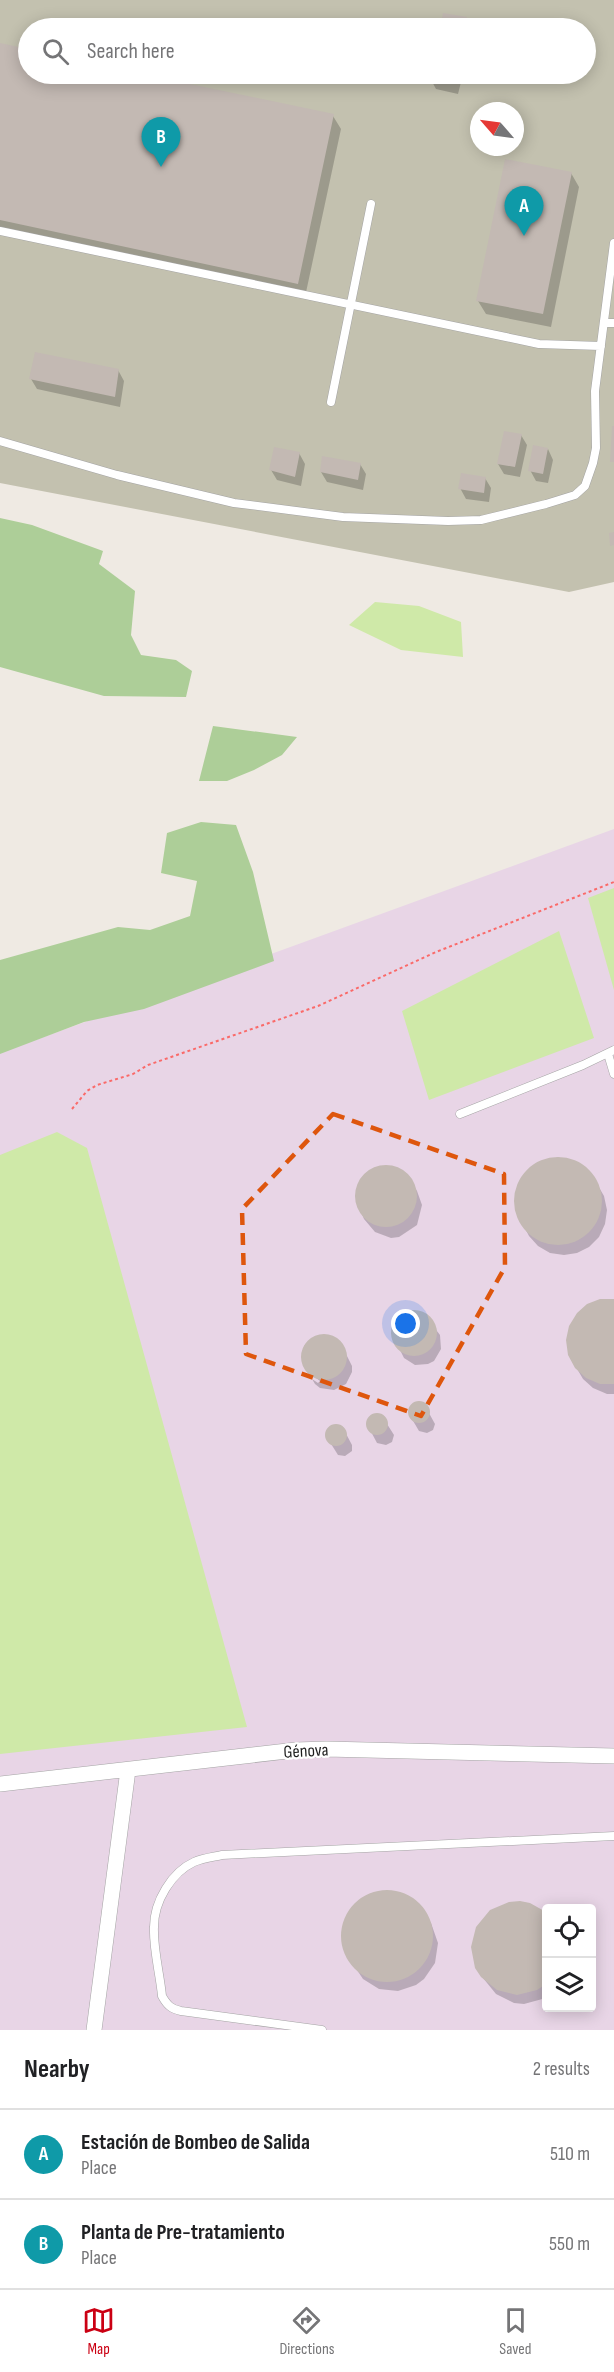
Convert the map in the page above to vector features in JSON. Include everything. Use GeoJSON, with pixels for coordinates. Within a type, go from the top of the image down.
{"type":"FeatureCollection","features":[{"type":"Feature","properties":{"kind":"street","name":"Génova"},"geometry":{"type":"LineString","coordinates":[[0,1784],[296,1750],[614,1756]]}},
{"type":"Feature","properties":{"kind":"street"},"geometry":{"type":"LineString","coordinates":[[94,2030],[128,1770]]}},
{"type":"Feature","properties":{"kind":"lane"},"geometry":{"type":"LineString","coordinates":[[331,402],[371,204]]}},
{"type":"Feature","properties":{"kind":"lane"},"geometry":{"type":"LineString","coordinates":[[0,231],[539,344],[601,346]]}},
{"type":"Feature","properties":{"kind":"lane"},"geometry":{"type":"LineString","coordinates":[[0,441],[117,475],[234,503],[343,518],[481,520],[575,495],[585,486],[596,448],[595,391],[614,243]]}},
{"type":"Feature","properties":{"kind":"lane"},"geometry":{"type":"LineString","coordinates":[[604,323],[614,323]]}},
{"type":"Feature","properties":{"kind":"lane"},"geometry":{"type":"LineString","coordinates":[[460,1114],[611,1052],[614,1074]]}},
{"type":"Feature","properties":{"kind":"lane"},"geometry":{"type":"LineString","coordinates":[[322,2030],[173,2010],[167,2005],[162,1996],[154,1927],[160,1899],[183,1869],[196,1861],[222,1855],[614,1836]]}},
{"type":"Feature","properties":{"kind":"path"},"geometry":{"type":"LineString","coordinates":[[72,1109],[87,1091],[98,1085],[133,1074],[148,1065],[318,1006],[436,952],[614,882]]}},
{"type":"Feature","properties":{"kind":"highlighted area"},"geometry":{"type":"Polygon","coordinates":[[[333,1114],[504,1174],[505,1267],[421,1416],[246,1354],[242,1209],[333,1114]]]}},
{"type":"Feature","properties":{"kind":"shaded area"},"geometry":{"type":"Polygon","coordinates":[[[0,0],[614,0],[614,582],[569,592],[0,483],[0,0]]]}},
{"type":"Feature","properties":{"kind":"shaded area"},"geometry":{"type":"Polygon","coordinates":[[[614,829],[614,2030],[0,2030],[0,1053],[614,829]]]}},
{"type":"Feature","properties":{"kind":"green space"},"geometry":{"type":"Polygon","coordinates":[[[0,518],[32,525],[103,551],[99,564],[135,591],[131,635],[141,655],[176,660],[192,671],[186,697],[104,696],[0,667],[0,518]]]}},
{"type":"Feature","properties":{"kind":"green space"},"geometry":{"type":"Polygon","coordinates":[[[375,602],[419,606],[461,622],[463,657],[401,650],[349,625],[375,602]]]}},
{"type":"Feature","properties":{"kind":"green space"},"geometry":{"type":"Polygon","coordinates":[[[213,726],[297,737],[282,755],[254,770],[227,781],[199,781],[213,726]]]}},
{"type":"Feature","properties":{"kind":"green space"},"geometry":{"type":"Polygon","coordinates":[[[201,822],[236,825],[253,872],[274,961],[144,1009],[84,1022],[0,1054],[0,960],[118,927],[150,930],[190,916],[197,881],[161,873],[167,833],[201,822]]]}},
{"type":"Feature","properties":{"kind":"green space"},"geometry":{"type":"Polygon","coordinates":[[[614,888],[614,990],[588,898],[614,888]]]}},
{"type":"Feature","properties":{"kind":"green space"},"geometry":{"type":"Polygon","coordinates":[[[559,931],[594,1038],[429,1100],[402,1011],[559,931]]]}},
{"type":"Feature","properties":{"kind":"green space"},"geometry":{"type":"Polygon","coordinates":[[[57,1132],[87,1148],[247,1727],[0,1754],[0,1155],[57,1132]]]}},
{"type":"Feature","properties":{"kind":"building"},"geometry":{"type":"Polygon","coordinates":[[[443,13],[467,17],[467,18],[442,18],[443,13]]]}},
{"type":"Feature","properties":{"kind":"building"},"geometry":{"type":"Polygon","coordinates":[[[0,43],[18,47],[18,84],[190,84],[334,114],[298,284],[0,220],[0,43]]]}},
{"type":"Feature","properties":{"kind":"building"},"geometry":{"type":"Polygon","coordinates":[[[505,159],[572,172],[543,314],[476,301],[505,159]]]}},
{"type":"Feature","properties":{"kind":"building"},"geometry":{"type":"Polygon","coordinates":[[[35,352],[119,369],[115,397],[29,379],[35,352]]]}},
{"type":"Feature","properties":{"kind":"building"},"geometry":{"type":"Polygon","coordinates":[[[612,426],[614,426],[614,462],[610,462],[612,426]]]}},
{"type":"Feature","properties":{"kind":"building"},"geometry":{"type":"Polygon","coordinates":[[[504,431],[522,434],[515,467],[497,464],[504,431]]]}},
{"type":"Feature","properties":{"kind":"building"},"geometry":{"type":"Polygon","coordinates":[[[533,445],[548,448],[543,474],[528,471],[533,445]]]}},
{"type":"Feature","properties":{"kind":"building"},"geometry":{"type":"Polygon","coordinates":[[[274,447],[300,452],[295,477],[269,470],[274,447]]]}},
{"type":"Feature","properties":{"kind":"building"},"geometry":{"type":"Polygon","coordinates":[[[322,456],[361,463],[358,480],[320,472],[322,456]]]}},
{"type":"Feature","properties":{"kind":"building"},"geometry":{"type":"Polygon","coordinates":[[[461,473],[486,477],[484,493],[458,489],[461,473]]]}},
{"type":"Feature","properties":{"kind":"building"},"geometry":{"type":"Polygon","coordinates":[[[614,532],[614,545],[610,546],[609,533],[614,532]]]}},
{"type":"Feature","properties":{"kind":"building"},"geometry":{"type":"Polygon","coordinates":[[[558,1157],[575,1160],[589,1170],[599,1184],[602,1201],[599,1218],[589,1232],[575,1242],[558,1245],[541,1242],[527,1232],[517,1218],[514,1201],[517,1184],[527,1170],[541,1160],[558,1157]]]}},
{"type":"Feature","properties":{"kind":"building"},"geometry":{"type":"Polygon","coordinates":[[[380,1165],[392,1165],[408,1174],[415,1184],[417,1196],[415,1208],[408,1218],[392,1227],[380,1227],[369,1222],[360,1213],[355,1202],[355,1190],[360,1179],[369,1170],[380,1165]]]}},
{"type":"Feature","properties":{"kind":"building"},"geometry":{"type":"Polygon","coordinates":[[[600,1299],[614,1299],[614,1384],[600,1384],[586,1378],[575,1368],[568,1355],[566,1340],[569,1326],[577,1313],[587,1304],[600,1299]]]}},
{"type":"Feature","properties":{"kind":"building"},"geometry":{"type":"Polygon","coordinates":[[[414,1310],[430,1317],[437,1333],[430,1349],[414,1356],[398,1349],[391,1333],[398,1317],[414,1310]]]}},
{"type":"Feature","properties":{"kind":"building"},"geometry":{"type":"Polygon","coordinates":[[[324,1334],[340,1341],[347,1357],[340,1373],[324,1380],[308,1373],[301,1357],[308,1341],[324,1334]]]}},
{"type":"Feature","properties":{"kind":"building"},"geometry":{"type":"Polygon","coordinates":[[[419,1401],[427,1404],[430,1412],[427,1420],[419,1423],[411,1420],[408,1412],[411,1404],[419,1401]]]}},
{"type":"Feature","properties":{"kind":"building"},"geometry":{"type":"Polygon","coordinates":[[[377,1413],[385,1416],[388,1424],[385,1432],[377,1435],[369,1432],[366,1424],[369,1416],[377,1413]]]}},
{"type":"Feature","properties":{"kind":"building"},"geometry":{"type":"Polygon","coordinates":[[[336,1424],[344,1427],[347,1435],[344,1443],[336,1446],[328,1443],[325,1435],[328,1427],[336,1424]]]}},
{"type":"Feature","properties":{"kind":"building"},"geometry":{"type":"Polygon","coordinates":[[[387,1890],[413,1898],[425,1910],[433,1936],[425,1962],[413,1974],[387,1982],[361,1974],[349,1962],[341,1936],[349,1910],[361,1898],[387,1890]]]}},
{"type":"Feature","properties":{"kind":"building"},"geometry":{"type":"Polygon","coordinates":[[[509,1902],[530,1903],[542,1910],[542,1987],[517,1995],[497,1990],[481,1977],[475,1968],[471,1947],[476,1927],[490,1910],[509,1902]]]}},
{"type":"Feature","properties":{"kind":"place","name":"Planta de Pre-tratamiento"},"geometry":{"type":"Point","coordinates":[161,167]}},
{"type":"Feature","properties":{"kind":"place","name":"Estación de Bombeo de Salida"},"geometry":{"type":"Point","coordinates":[524,236]}}]}
